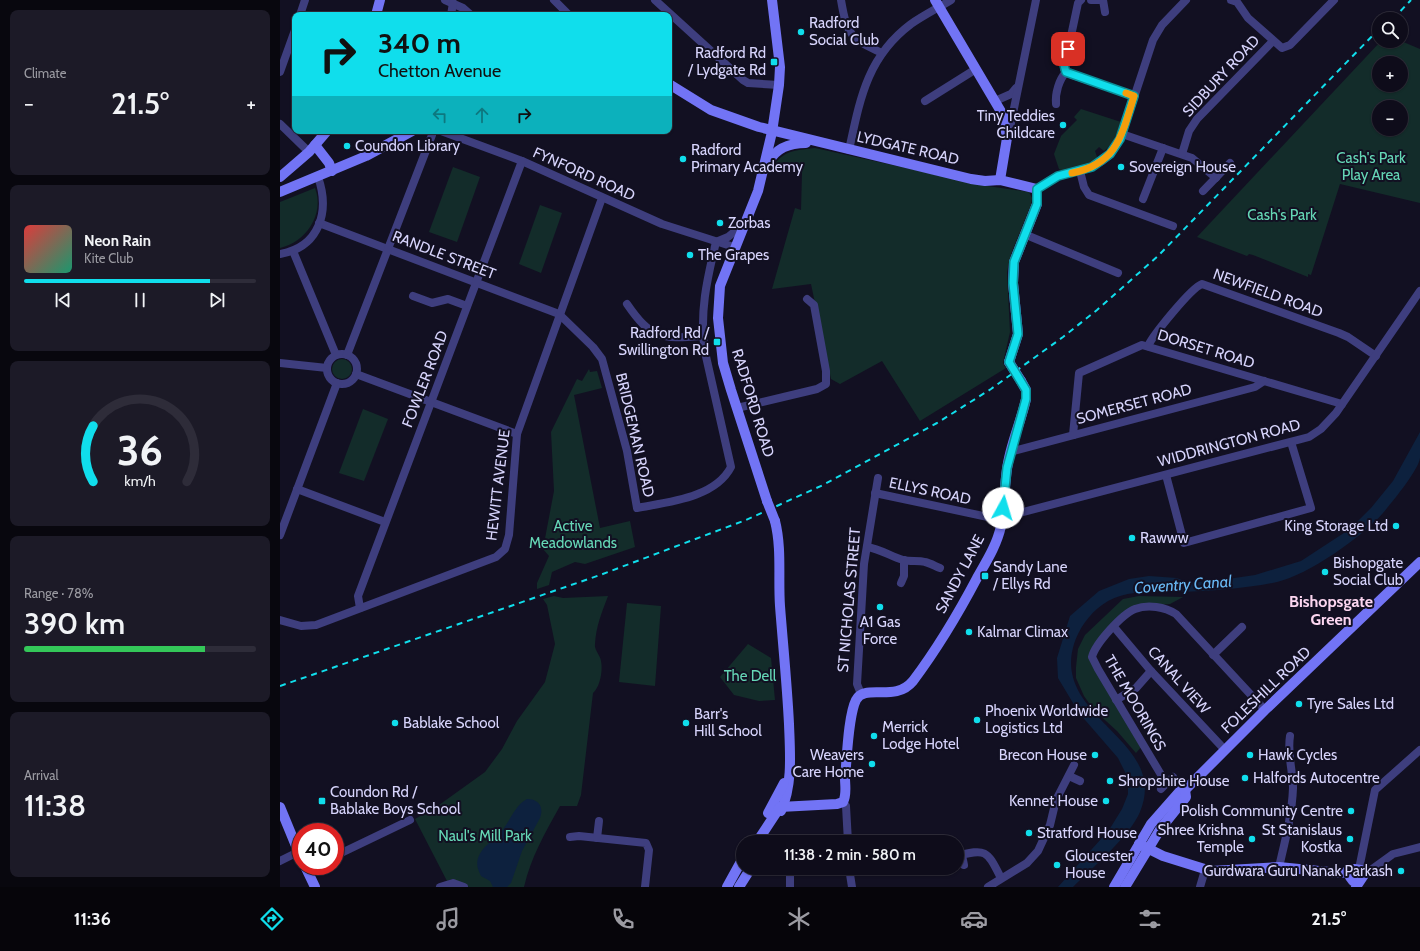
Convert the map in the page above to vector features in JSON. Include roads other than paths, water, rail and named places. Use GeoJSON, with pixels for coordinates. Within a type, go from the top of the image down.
{"type":"FeatureCollection","features":[{"type":"Feature","properties":{"kind":"street"},"geometry":{"type":"LineString","coordinates":[[301,12],[305,0]]}},
{"type":"Feature","properties":{"kind":"street"},"geometry":{"type":"LineString","coordinates":[[377,12],[380,0]]}},
{"type":"Feature","properties":{"kind":"street"},"geometry":{"type":"LineString","coordinates":[[554,0],[566,12]]}},
{"type":"Feature","properties":{"kind":"street"},"geometry":{"type":"LineString","coordinates":[[656,0],[669,12]]}},
{"type":"Feature","properties":{"kind":"street","name":"RADFORD ROAD"},"geometry":{"type":"LineString","coordinates":[[769,835],[783,807],[790,763],[788,708],[780,603],[779,535],[723,363],[718,318],[720,286],[764,173],[772,132],[779,85],[778,50],[772,0]]}},
{"type":"Feature","properties":{"kind":"street"},"geometry":{"type":"LineString","coordinates":[[841,0],[845,21],[855,40],[882,52]]}},
{"type":"Feature","properties":{"kind":"street"},"geometry":{"type":"LineString","coordinates":[[849,150],[864,86],[882,52],[906,28],[937,4],[951,0]]}},
{"type":"Feature","properties":{"kind":"street"},"geometry":{"type":"LineString","coordinates":[[1006,129],[1011,123],[1036,0]]}},
{"type":"Feature","properties":{"kind":"street"},"geometry":{"type":"LineString","coordinates":[[1066,72],[1064,65],[1078,3],[1081,0]]}},
{"type":"Feature","properties":{"kind":"street"},"geometry":{"type":"LineString","coordinates":[[1091,0],[1103,0],[1105,12]]}},
{"type":"Feature","properties":{"kind":"street"},"geometry":{"type":"LineString","coordinates":[[1037,189],[1058,176],[1092,167],[1106,158],[1117,145],[1157,33],[1186,0]]}},
{"type":"Feature","properties":{"kind":"street"},"geometry":{"type":"LineString","coordinates":[[1237,1],[1248,18],[1283,48],[1290,45],[1334,0]]}},
{"type":"Feature","properties":{"kind":"street"},"geometry":{"type":"LineString","coordinates":[[449,1],[451,12]]}},
{"type":"Feature","properties":{"kind":"street"},"geometry":{"type":"LineString","coordinates":[[449,1],[468,12]]}},
{"type":"Feature","properties":{"kind":"street"},"geometry":{"type":"LineString","coordinates":[[937,4],[1003,115],[1007,138],[1000,180]]}},
{"type":"Feature","properties":{"kind":"street"},"geometry":{"type":"LineString","coordinates":[[672,15],[743,80],[748,83],[779,85]]}},
{"type":"Feature","properties":{"kind":"street"},"geometry":{"type":"LineString","coordinates":[[280,72],[292,38]]}},
{"type":"Feature","properties":{"kind":"street","name":"SIDBURY ROAD"},"geometry":{"type":"LineString","coordinates":[[1182,154],[1189,131],[1197,119],[1273,41]]}},
{"type":"Feature","properties":{"kind":"street"},"geometry":{"type":"LineString","coordinates":[[925,101],[976,69]]}},
{"type":"Feature","properties":{"kind":"street"},"geometry":{"type":"LineString","coordinates":[[1066,72],[1134,96]]}},
{"type":"Feature","properties":{"kind":"street"},"geometry":{"type":"LineString","coordinates":[[1056,104],[1055,98],[1060,80],[1066,72]]}},
{"type":"Feature","properties":{"kind":"street","name":"LYDGATE ROAD"},"geometry":{"type":"LineString","coordinates":[[672,86],[711,110],[772,132],[978,180],[1000,180],[1037,189]]}},
{"type":"Feature","properties":{"kind":"street"},"geometry":{"type":"LineString","coordinates":[[995,101],[1011,94],[1018,86]]}},
{"type":"Feature","properties":{"kind":"street"},"geometry":{"type":"LineString","coordinates":[[280,124],[292,133]]}},
{"type":"Feature","properties":{"kind":"street"},"geometry":{"type":"LineString","coordinates":[[293,134],[329,164],[332,171]]}},
{"type":"Feature","properties":{"kind":"street"},"geometry":{"type":"LineString","coordinates":[[280,177],[312,149],[324,134]]}},
{"type":"Feature","properties":{"kind":"street"},"geometry":{"type":"LineString","coordinates":[[280,192],[366,156],[406,134]]}},
{"type":"Feature","properties":{"kind":"street","name":"FYNFORD ROAD"},"geometry":{"type":"LineString","coordinates":[[449,134],[522,161],[662,224],[734,247]]}},
{"type":"Feature","properties":{"kind":"street"},"geometry":{"type":"LineString","coordinates":[[1122,134],[1182,154],[1195,160],[1216,178]]}},
{"type":"Feature","properties":{"kind":"street"},"geometry":{"type":"LineString","coordinates":[[347,355],[432,135]]}},
{"type":"Feature","properties":{"kind":"street"},"geometry":{"type":"LineString","coordinates":[[764,173],[770,160],[780,148],[788,145],[816,142]]}},
{"type":"Feature","properties":{"kind":"street"},"geometry":{"type":"LineString","coordinates":[[1144,199],[1163,148]]}},
{"type":"Feature","properties":{"kind":"street","name":"FOWLER ROAD"},"geometry":{"type":"LineString","coordinates":[[360,608],[358,596],[522,161]]}},
{"type":"Feature","properties":{"kind":"street"},"geometry":{"type":"LineString","coordinates":[[1203,191],[1230,163]]}},
{"type":"Feature","properties":{"kind":"street"},"geometry":{"type":"LineString","coordinates":[[1080,171],[1084,188],[1089,195],[1173,226]]}},
{"type":"Feature","properties":{"kind":"street"},"geometry":{"type":"LineString","coordinates":[[280,254],[293,251],[307,241],[319,223],[324,204],[318,177]]}},
{"type":"Feature","properties":{"kind":"street","name":"SANDY LANE"},"geometry":{"type":"LineString","coordinates":[[861,694],[901,691],[912,682],[958,613],[992,551],[1002,520],[1010,452],[1026,399],[1026,390],[1009,362],[1018,334],[1013,283],[1014,262],[1037,204],[1037,189]]}},
{"type":"Feature","properties":{"kind":"street","name":"HEWITT AVENUE"},"geometry":{"type":"LineString","coordinates":[[280,620],[309,627],[496,557],[501,553],[508,542],[517,434],[602,198]]}},
{"type":"Feature","properties":{"kind":"street"},"geometry":{"type":"LineString","coordinates":[[716,242],[728,238],[745,222]]}},
{"type":"Feature","properties":{"kind":"street","name":"RANDLE STREET"},"geometry":{"type":"LineString","coordinates":[[319,223],[559,314]]}},
{"type":"Feature","properties":{"kind":"street"},"geometry":{"type":"LineString","coordinates":[[1024,234],[1118,273]]}},
{"type":"Feature","properties":{"kind":"street","name":"BRIDGEMAN ROAD"},"geometry":{"type":"LineString","coordinates":[[559,314],[594,347],[602,359],[627,451],[638,508],[701,493],[727,474],[731,467],[702,336],[705,288],[716,242]]}},
{"type":"Feature","properties":{"kind":"street"},"geometry":{"type":"LineString","coordinates":[[293,251],[336,355]]}},
{"type":"Feature","properties":{"kind":"street","name":"NEWFIELD ROAD"},"geometry":{"type":"LineString","coordinates":[[1148,346],[1151,338],[1194,289],[1202,284],[1339,333],[1348,337],[1376,356]]}},
{"type":"Feature","properties":{"kind":"street","name":"WIDDRINGTON ROAD"},"geometry":{"type":"LineString","coordinates":[[1002,520],[1012,515],[1292,442],[1316,433],[1332,419],[1420,291]]}},
{"type":"Feature","properties":{"kind":"street"},"geometry":{"type":"LineString","coordinates":[[413,296],[432,303],[448,299],[468,306]]}},
{"type":"Feature","properties":{"kind":"street"},"geometry":{"type":"LineString","coordinates":[[738,408],[817,389],[826,384],[826,371],[814,305],[807,300]]}},
{"type":"Feature","properties":{"kind":"street"},"geometry":{"type":"LineString","coordinates":[[627,304],[646,328],[660,336],[680,338],[702,336]]}},
{"type":"Feature","properties":{"kind":"street","name":"DORSET ROAD"},"geometry":{"type":"LineString","coordinates":[[1072,435],[1079,373],[1142,345],[1342,404]]}},
{"type":"Feature","properties":{"kind":"street"},"geometry":{"type":"LineString","coordinates":[[336,355],[347,355],[356,362],[356,374],[348,383],[337,383],[330,378],[327,368],[330,360],[336,355]]}},
{"type":"Feature","properties":{"kind":"street"},"geometry":{"type":"LineString","coordinates":[[280,363],[327,368]]}},
{"type":"Feature","properties":{"kind":"street"},"geometry":{"type":"LineString","coordinates":[[356,374],[517,434]]}},
{"type":"Feature","properties":{"kind":"street","name":"SOMERSET ROAD"},"geometry":{"type":"LineString","coordinates":[[1010,452],[1255,387],[1264,381]]}},
{"type":"Feature","properties":{"kind":"street"},"geometry":{"type":"LineString","coordinates":[[280,535],[337,383]]}},
{"type":"Feature","properties":{"kind":"street"},"geometry":{"type":"LineString","coordinates":[[1166,475],[1184,543],[1311,508],[1292,442]]}},
{"type":"Feature","properties":{"kind":"street","name":"ST NICHOLAS STREET"},"geometry":{"type":"LineString","coordinates":[[848,835],[846,806],[843,802],[845,796],[846,764],[855,704],[861,694],[858,684],[863,580],[878,478]]}},
{"type":"Feature","properties":{"kind":"street"},"geometry":{"type":"LineString","coordinates":[[297,489],[385,522]]}},
{"type":"Feature","properties":{"kind":"street","name":"ELLYS ROAD"},"geometry":{"type":"LineString","coordinates":[[875,493],[1002,520]]}},
{"type":"Feature","properties":{"kind":"street"},"geometry":{"type":"LineString","coordinates":[[867,547],[880,549],[886,554],[904,560],[913,562],[924,561],[940,568]]}},
{"type":"Feature","properties":{"kind":"street"},"geometry":{"type":"LineString","coordinates":[[901,583],[904,576],[904,560]]}},
{"type":"Feature","properties":{"kind":"street","name":"FOLESHILL ROAD"},"geometry":{"type":"LineString","coordinates":[[1114,887],[1151,824],[1180,791],[1185,790],[1265,710],[1419,564]]}},
{"type":"Feature","properties":{"kind":"street","name":"THE MOORINGS"},"geometry":{"type":"LineString","coordinates":[[1173,777],[1163,786],[1092,657],[1095,647],[1114,627],[1135,609],[1156,607],[1166,609],[1176,614],[1265,710]]}},
{"type":"Feature","properties":{"kind":"street","name":"CANAL VIEW"},"geometry":{"type":"LineString","coordinates":[[1114,627],[1151,671],[1225,750]]}},
{"type":"Feature","properties":{"kind":"street"},"geometry":{"type":"LineString","coordinates":[[1213,654],[1242,627]]}},
{"type":"Feature","properties":{"kind":"street"},"geometry":{"type":"LineString","coordinates":[[1116,700],[1136,688],[1151,671]]}},
{"type":"Feature","properties":{"kind":"street"},"geometry":{"type":"LineString","coordinates":[[1279,867],[1292,808],[1293,784],[1288,746],[1290,736]]}},
{"type":"Feature","properties":{"kind":"street"},"geometry":{"type":"LineString","coordinates":[[1355,879],[1375,790],[1420,750]]}},
{"type":"Feature","properties":{"kind":"street"},"geometry":{"type":"LineString","coordinates":[[988,887],[1027,863],[1038,851],[1047,832],[1054,804],[1074,765]]}},
{"type":"Feature","properties":{"kind":"street","name":"RADFORD ROAD"},"geometry":{"type":"LineString","coordinates":[[756,835],[778,797],[788,774]]}},
{"type":"Feature","properties":{"kind":"street"},"geometry":{"type":"LineString","coordinates":[[1069,776],[1080,781]]}},
{"type":"Feature","properties":{"kind":"street","name":"FOLESHILL ROAD"},"geometry":{"type":"LineString","coordinates":[[1126,887],[1161,828],[1186,797],[1185,790]]}},
{"type":"Feature","properties":{"kind":"street"},"geometry":{"type":"LineString","coordinates":[[761,835],[775,812],[780,807],[837,804],[843,802]]}},
{"type":"Feature","properties":{"kind":"street"},"geometry":{"type":"LineString","coordinates":[[280,807],[292,836]]}},
{"type":"Feature","properties":{"kind":"street"},"geometry":{"type":"LineString","coordinates":[[344,852],[410,820]]}},
{"type":"Feature","properties":{"kind":"street"},"geometry":{"type":"LineString","coordinates":[[597,838],[599,821]]}},
{"type":"Feature","properties":{"kind":"street"},"geometry":{"type":"LineString","coordinates":[[570,837],[579,836],[642,842],[647,844],[649,850],[645,887]]}},
{"type":"Feature","properties":{"kind":"street"},"geometry":{"type":"LineString","coordinates":[[1139,844],[1163,856],[1205,870],[1221,872],[1279,867],[1339,872],[1355,879]]}},
{"type":"Feature","properties":{"kind":"street"},"geometry":{"type":"LineString","coordinates":[[1355,879],[1393,854],[1420,847]]}},
{"type":"Feature","properties":{"kind":"street"},"geometry":{"type":"LineString","coordinates":[[964,854],[979,851],[986,854],[1001,878]]}},
{"type":"Feature","properties":{"kind":"street"},"geometry":{"type":"LineString","coordinates":[[280,861],[292,857]]}},
{"type":"Feature","properties":{"kind":"street"},"geometry":{"type":"LineString","coordinates":[[1200,887],[1205,870]]}},
{"type":"Feature","properties":{"kind":"street"},"geometry":{"type":"LineString","coordinates":[[727,887],[736,871]]}},
{"type":"Feature","properties":{"kind":"street"},"geometry":{"type":"LineString","coordinates":[[310,875],[314,887]]}},
{"type":"Feature","properties":{"kind":"street"},"geometry":{"type":"LineString","coordinates":[[739,887],[746,875]]}},
{"type":"Feature","properties":{"kind":"street"},"geometry":{"type":"LineString","coordinates":[[790,875],[790,887]]}},
{"type":"Feature","properties":{"kind":"street"},"geometry":{"type":"LineString","coordinates":[[851,875],[852,887]]}},
{"type":"Feature","properties":{"kind":"street"},"geometry":{"type":"LineString","coordinates":[[440,887],[453,883],[464,887]]}},
{"type":"Feature","properties":{"kind":"water","name":"Coventry Canal"},"geometry":{"type":"Polygon","coordinates":[[[1420,432],[1420,458],[1415,471],[1383,513],[1374,523],[1348,544],[1304,572],[1277,582],[1242,588],[1181,592],[1140,592],[1120,596],[1102,605],[1089,617],[1078,633],[1074,644],[1071,670],[1079,692],[1093,711],[1126,747],[1139,766],[1145,787],[1140,812],[1128,831],[1073,887],[1058,887],[1109,830],[1122,809],[1128,794],[1128,778],[1118,758],[1079,713],[1058,678],[1057,658],[1070,616],[1099,591],[1129,579],[1149,576],[1177,578],[1188,583],[1221,580],[1255,575],[1301,561],[1350,529],[1371,508],[1393,481],[1420,432]]]}},
{"type":"Feature","properties":{"kind":"water"},"geometry":{"type":"Polygon","coordinates":[[[527,799],[535,800],[540,804],[540,818],[522,851],[511,883],[507,887],[493,887],[490,881],[481,876],[477,863],[478,858],[485,847],[500,833],[515,810],[527,799]]]}},
{"type":"Feature","properties":{"kind":"railway"},"geometry":{"type":"LineString","coordinates":[[1400,12],[1411,0]]}},
{"type":"Feature","properties":{"kind":"railway"},"geometry":{"type":"LineString","coordinates":[[280,686],[600,575],[746,520],[823,485],[937,423],[991,389],[1063,337],[1097,310],[1158,256],[1372,36]]}},
{"type":"Feature","properties":{"kind":"place","name":"Radford Social Club"},"geometry":{"type":"Point","coordinates":[801,32]}},
{"type":"Feature","properties":{"kind":"place","name":"Radford Rd / Lydgate Rd"},"geometry":{"type":"Point","coordinates":[774,62]}},
{"type":"Feature","properties":{"kind":"place","name":"Tiny Teddies Childcare"},"geometry":{"type":"Point","coordinates":[1063,125]}},
{"type":"Feature","properties":{"kind":"place","name":"Coundon Library"},"geometry":{"type":"Point","coordinates":[347,146]}},
{"type":"Feature","properties":{"kind":"place","name":"Radford Primary Academy"},"geometry":{"type":"Point","coordinates":[683,159]}},
{"type":"Feature","properties":{"kind":"place","name":"Sovereign House"},"geometry":{"type":"Point","coordinates":[1121,167]}},
{"type":"Feature","properties":{"kind":"place","name":"Zorbas"},"geometry":{"type":"Point","coordinates":[720,223]}},
{"type":"Feature","properties":{"kind":"place","name":"The Grapes"},"geometry":{"type":"Point","coordinates":[690,255]}},
{"type":"Feature","properties":{"kind":"place","name":"Radford Rd / Swillington Rd"},"geometry":{"type":"Point","coordinates":[717,342]}},
{"type":"Feature","properties":{"kind":"place","name":"King Storage Ltd"},"geometry":{"type":"Point","coordinates":[1396,526]}},
{"type":"Feature","properties":{"kind":"place","name":"Rawww"},"geometry":{"type":"Point","coordinates":[1132,538]}},
{"type":"Feature","properties":{"kind":"place","name":"Bishopgate Social Club"},"geometry":{"type":"Point","coordinates":[1325,572]}},
{"type":"Feature","properties":{"kind":"place","name":"Sandy Lane / Ellys Rd"},"geometry":{"type":"Point","coordinates":[985,576]}},
{"type":"Feature","properties":{"kind":"place","name":"A1 Gas Force"},"geometry":{"type":"Point","coordinates":[880,607]}},
{"type":"Feature","properties":{"kind":"place","name":"Kalmar Climax"},"geometry":{"type":"Point","coordinates":[969,632]}},
{"type":"Feature","properties":{"kind":"place","name":"Tyre Sales Ltd"},"geometry":{"type":"Point","coordinates":[1299,704]}},
{"type":"Feature","properties":{"kind":"place","name":"Phoenix Worldwide Logistics Ltd"},"geometry":{"type":"Point","coordinates":[977,720]}},
{"type":"Feature","properties":{"kind":"place","name":"Bablake School"},"geometry":{"type":"Point","coordinates":[395,723]}},
{"type":"Feature","properties":{"kind":"place","name":"Barr's Hill School"},"geometry":{"type":"Point","coordinates":[686,723]}},
{"type":"Feature","properties":{"kind":"place","name":"Merrick Lodge Hotel"},"geometry":{"type":"Point","coordinates":[874,736]}},
{"type":"Feature","properties":{"kind":"place","name":"Brecon House"},"geometry":{"type":"Point","coordinates":[1095,755]}},
{"type":"Feature","properties":{"kind":"place","name":"Hawk Cycles"},"geometry":{"type":"Point","coordinates":[1250,755]}},
{"type":"Feature","properties":{"kind":"place","name":"Weavers Care Home"},"geometry":{"type":"Point","coordinates":[872,764]}},
{"type":"Feature","properties":{"kind":"place","name":"Halfords Autocentre"},"geometry":{"type":"Point","coordinates":[1245,778]}},
{"type":"Feature","properties":{"kind":"place","name":"Shropshire House"},"geometry":{"type":"Point","coordinates":[1110,781]}},
{"type":"Feature","properties":{"kind":"place","name":"Coundon Rd / Bablake Boys School"},"geometry":{"type":"Point","coordinates":[322,801]}},
{"type":"Feature","properties":{"kind":"place","name":"Kennet House"},"geometry":{"type":"Point","coordinates":[1106,801]}},
{"type":"Feature","properties":{"kind":"place","name":"Polish Community Centre"},"geometry":{"type":"Point","coordinates":[1351,811]}},
{"type":"Feature","properties":{"kind":"place","name":"Stratford House"},"geometry":{"type":"Point","coordinates":[1029,833]}},
{"type":"Feature","properties":{"kind":"place","name":"Shree Krishna Temple"},"geometry":{"type":"Point","coordinates":[1252,839]}},
{"type":"Feature","properties":{"kind":"place","name":"St Stanislaus Kostka"},"geometry":{"type":"Point","coordinates":[1350,839]}},
{"type":"Feature","properties":{"kind":"place","name":"Gloucester House"},"geometry":{"type":"Point","coordinates":[1057,865]}},
{"type":"Feature","properties":{"kind":"place","name":"Gurdwara Guru Nanak Parkash"},"geometry":{"type":"Point","coordinates":[1401,871]}},
{"type":"Feature","properties":{"kind":"district","name":"Bishopsgate Green"},"geometry":{"type":"Point","coordinates":[1331,610]}},
{"type":"Feature","properties":{"kind":"park label","name":"Cash's Park Play Area"},"geometry":{"type":"Point","coordinates":[1371,166]}},
{"type":"Feature","properties":{"kind":"park label","name":"Cash's Park"},"geometry":{"type":"Point","coordinates":[1282,215]}},
{"type":"Feature","properties":{"kind":"park label","name":"Active Meadowlands"},"geometry":{"type":"Point","coordinates":[573,534]}},
{"type":"Feature","properties":{"kind":"park label","name":"The Dell"},"geometry":{"type":"Point","coordinates":[750,676]}},
{"type":"Feature","properties":{"kind":"park label","name":"Naul's Mill Park"},"geometry":{"type":"Point","coordinates":[485,836]}}]}
